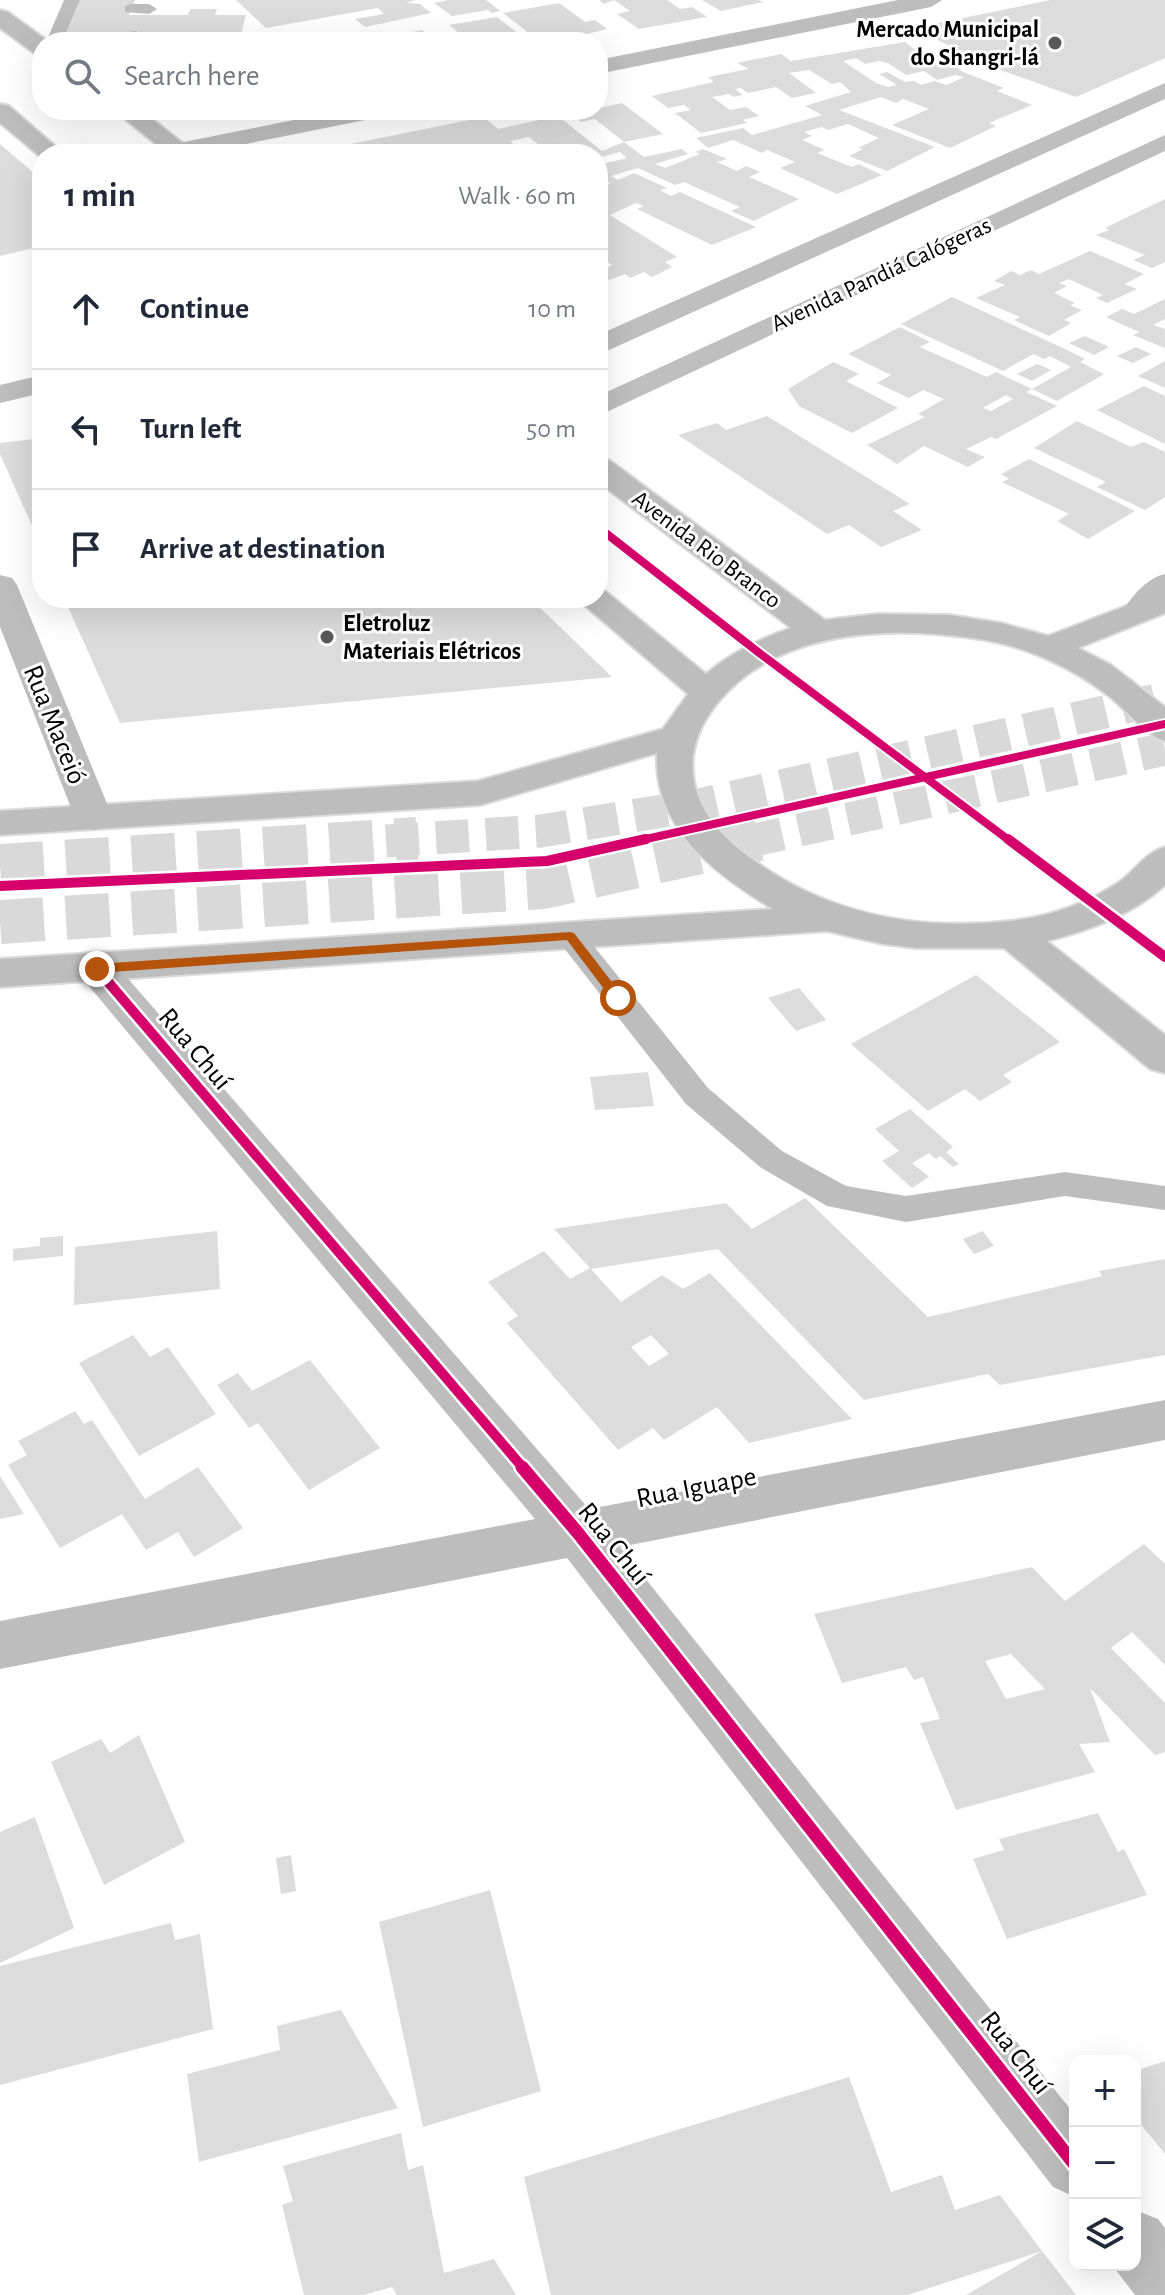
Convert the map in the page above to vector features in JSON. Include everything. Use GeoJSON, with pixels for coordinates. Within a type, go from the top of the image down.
{"type":"FeatureCollection","features":[{"type":"Feature","properties":{"kind":"main road"},"geometry":{"type":"LineString","coordinates":[[608,65],[931,0]]}},
{"type":"Feature","properties":{"kind":"main road"},"geometry":{"type":"LineString","coordinates":[[0,17],[32,41]]}},
{"type":"Feature","properties":{"kind":"main road"},"geometry":{"type":"LineString","coordinates":[[0,111],[40,144]]}},
{"type":"Feature","properties":{"kind":"main road"},"geometry":{"type":"LineString","coordinates":[[139,120],[171,144]]}},
{"type":"Feature","properties":{"kind":"main road"},"geometry":{"type":"LineString","coordinates":[[220,144],[333,120]]}},
{"type":"Feature","properties":{"kind":"main road"},"geometry":{"type":"LineString","coordinates":[[0,394],[32,386]]}},
{"type":"Feature","properties":{"kind":"main road","name":"Avenida Rio Branco"},"geometry":{"type":"LineString","coordinates":[[608,474],[817,631]]}},
{"type":"Feature","properties":{"kind":"main road"},"geometry":{"type":"LineString","coordinates":[[1050,647],[1152,605],[1165,584]]}},
{"type":"Feature","properties":{"kind":"main road","name":"Rua Maceió"},"geometry":{"type":"LineString","coordinates":[[0,585],[94,818]]}},
{"type":"Feature","properties":{"kind":"main road"},"geometry":{"type":"LineString","coordinates":[[605,608],[705,691]]}},
{"type":"Feature","properties":{"kind":"main road"},"geometry":{"type":"LineString","coordinates":[[822,919],[759,886],[704,840],[676,788],[677,736],[705,691],[752,654],[817,631],[894,621],[974,627],[1050,647],[1115,681],[1165,730]]}},
{"type":"Feature","properties":{"kind":"main road"},"geometry":{"type":"LineString","coordinates":[[0,823],[480,793],[677,736]]}},
{"type":"Feature","properties":{"kind":"main road"},"geometry":{"type":"LineString","coordinates":[[0,973],[822,919],[925,938],[1015,936],[1095,913],[1162,869]]}},
{"type":"Feature","properties":{"kind":"main road"},"geometry":{"type":"LineString","coordinates":[[1015,936],[1165,1058]]}},
{"type":"Feature","properties":{"kind":"main road","name":"Rua Chuí"},"geometry":{"type":"LineString","coordinates":[[97,969],[578,1533],[1069,2157]]}},
{"type":"Feature","properties":{"kind":"main road","name":"Rua Iguape"},"geometry":{"type":"LineString","coordinates":[[0,1645],[1165,1420]]}},
{"type":"Feature","properties":{"kind":"main road"},"geometry":{"type":"LineString","coordinates":[[1141,2250],[1165,2280]]}},
{"type":"Feature","properties":{"kind":"street","name":"Avenida Pandiá Calógeras"},"geometry":{"type":"LineString","coordinates":[[608,341],[1165,90]]}},
{"type":"Feature","properties":{"kind":"street","name":"Avenida Pandiá Calógeras"},"geometry":{"type":"LineString","coordinates":[[608,402],[1165,142]]}},
{"type":"Feature","properties":{"kind":"street"},"geometry":{"type":"LineString","coordinates":[[886,216],[948,243]]}},
{"type":"Feature","properties":{"kind":"lane"},"geometry":{"type":"LineString","coordinates":[[570,936],[697,1096],[771,1159],[839,1197],[906,1209],[1065,1184],[1165,1198]]}},
{"type":"Feature","properties":{"kind":"building"},"geometry":{"type":"Polygon","coordinates":[[[80,0],[135,0],[129,15],[188,15],[190,9],[217,9],[215,15],[246,15],[241,32],[66,32],[80,0]]]}},
{"type":"Feature","properties":{"kind":"building"},"geometry":{"type":"Polygon","coordinates":[[[236,0],[416,0],[406,3],[420,4],[431,13],[365,27],[355,19],[384,14],[378,8],[266,28],[236,0]]]}},
{"type":"Feature","properties":{"kind":"building"},"geometry":{"type":"Polygon","coordinates":[[[486,0],[500,11],[452,16],[434,3],[486,0]]]}},
{"type":"Feature","properties":{"kind":"building"},"geometry":{"type":"Polygon","coordinates":[[[614,0],[667,0],[680,9],[692,7],[707,17],[639,29],[617,14],[630,11],[614,0]]]}},
{"type":"Feature","properties":{"kind":"building"},"geometry":{"type":"Polygon","coordinates":[[[702,0],[759,0],[763,2],[721,11],[702,0]]]}},
{"type":"Feature","properties":{"kind":"building","name":"Mercado Municipal do Shangri-lá"},"geometry":{"type":"Polygon","coordinates":[[[1051,0],[1165,0],[1165,58],[1076,97],[992,67],[914,28],[1051,0]]]}},
{"type":"Feature","properties":{"kind":"building"},"geometry":{"type":"Polygon","coordinates":[[[559,3],[585,22],[595,20],[607,29],[594,32],[528,32],[503,13],[559,3]]]}},
{"type":"Feature","properties":{"kind":"building"},"geometry":{"type":"Polygon","coordinates":[[[497,17],[516,32],[458,32],[449,25],[497,17]]]}},
{"type":"Feature","properties":{"kind":"building"},"geometry":{"type":"Polygon","coordinates":[[[905,42],[929,61],[943,58],[963,72],[1004,88],[997,91],[1032,105],[989,123],[996,126],[950,148],[892,125],[929,109],[903,99],[896,103],[881,97],[839,110],[935,147],[887,171],[849,156],[879,138],[848,124],[804,132],[812,136],[802,140],[825,150],[817,153],[852,167],[858,164],[882,175],[837,194],[780,168],[795,162],[767,150],[762,153],[733,140],[708,148],[696,138],[743,128],[752,135],[822,115],[805,106],[851,92],[840,82],[832,84],[809,70],[789,73],[816,93],[792,98],[776,87],[748,93],[741,88],[735,89],[743,95],[712,97],[730,110],[746,107],[759,116],[743,120],[747,123],[701,133],[675,113],[691,110],[684,105],[668,108],[652,96],[714,82],[708,77],[749,69],[737,63],[781,54],[791,61],[905,42]],[[856,58],[843,61],[876,83],[888,87],[897,85],[879,74],[887,72],[905,82],[915,81],[921,85],[934,81],[947,85],[964,77],[955,75],[937,80],[924,71],[906,75],[880,61],[865,64],[856,58]]]}},
{"type":"Feature","properties":{"kind":"building"},"geometry":{"type":"Polygon","coordinates":[[[622,103],[663,134],[624,142],[596,120],[608,120],[608,106],[622,103]]]}},
{"type":"Feature","properties":{"kind":"building"},"geometry":{"type":"Polygon","coordinates":[[[469,120],[488,120],[498,129],[540,120],[563,120],[593,144],[538,144],[529,137],[510,141],[513,144],[350,144],[469,120]]]}},
{"type":"Feature","properties":{"kind":"building"},"geometry":{"type":"Polygon","coordinates":[[[624,142],[644,157],[682,149],[688,154],[655,164],[665,168],[700,154],[695,152],[703,149],[727,159],[717,162],[737,171],[746,166],[760,172],[749,177],[799,199],[754,221],[731,211],[740,207],[684,182],[675,185],[638,168],[611,176],[618,180],[634,173],[667,188],[660,190],[671,196],[680,192],[756,227],[712,245],[637,209],[644,206],[636,203],[610,215],[677,257],[665,262],[672,267],[652,277],[644,272],[630,278],[625,274],[609,280],[608,267],[612,265],[608,262],[608,184],[611,183],[608,182],[608,163],[627,158],[620,152],[608,155],[608,149],[624,142]]]}},
{"type":"Feature","properties":{"kind":"building"},"geometry":{"type":"Polygon","coordinates":[[[0,144],[32,171],[32,248],[0,256],[0,144]]]}},
{"type":"Feature","properties":{"kind":"building"},"geometry":{"type":"Polygon","coordinates":[[[1165,199],[1165,262],[1152,268],[1133,260],[1145,255],[1096,235],[1109,230],[1105,228],[1165,199]]]}},
{"type":"Feature","properties":{"kind":"building"},"geometry":{"type":"Polygon","coordinates":[[[1090,251],[1144,274],[1125,284],[1137,289],[1107,303],[1096,298],[1103,295],[1069,279],[1059,283],[1067,286],[1054,293],[1082,310],[1064,320],[1071,323],[1049,336],[1014,320],[1020,317],[976,298],[1005,285],[994,281],[1011,271],[1020,275],[1031,270],[1039,274],[1090,251]]]}},
{"type":"Feature","properties":{"kind":"building"},"geometry":{"type":"Polygon","coordinates":[[[952,297],[1085,359],[1080,362],[1104,374],[1057,401],[1032,389],[1071,367],[1050,356],[1044,359],[1033,354],[1003,371],[901,324],[952,297]]]}},
{"type":"Feature","properties":{"kind":"building"},"geometry":{"type":"Polygon","coordinates":[[[1165,299],[1165,319],[1153,325],[1165,329],[1165,348],[1133,335],[1139,332],[1106,317],[1122,309],[1134,314],[1165,299]]]}},
{"type":"Feature","properties":{"kind":"building"},"geometry":{"type":"Polygon","coordinates":[[[900,327],[930,342],[920,347],[987,377],[996,372],[1032,389],[1026,392],[1057,406],[996,439],[991,437],[966,449],[985,457],[968,467],[924,446],[897,464],[867,445],[925,417],[918,414],[944,399],[923,390],[909,398],[877,383],[891,375],[848,354],[900,327]],[[1006,395],[983,408],[991,411],[1013,399],[1006,395]]]}},
{"type":"Feature","properties":{"kind":"building"},"geometry":{"type":"Polygon","coordinates":[[[1085,336],[1109,347],[1094,355],[1069,343],[1085,336]]]}},
{"type":"Feature","properties":{"kind":"building"},"geometry":{"type":"Polygon","coordinates":[[[1136,347],[1151,354],[1133,363],[1117,356],[1136,347]]]}},
{"type":"Feature","properties":{"kind":"building"},"geometry":{"type":"Polygon","coordinates":[[[1165,361],[1165,388],[1138,376],[1165,361]]]}},
{"type":"Feature","properties":{"kind":"building"},"geometry":{"type":"Polygon","coordinates":[[[833,362],[859,374],[846,381],[898,408],[852,433],[799,406],[788,389],[833,362]]]}},
{"type":"Feature","properties":{"kind":"building"},"geometry":{"type":"Polygon","coordinates":[[[1037,364],[1051,370],[1032,381],[1017,374],[1037,364]]]}},
{"type":"Feature","properties":{"kind":"building"},"geometry":{"type":"Polygon","coordinates":[[[1144,386],[1165,396],[1165,444],[1097,410],[1144,386]]]}},
{"type":"Feature","properties":{"kind":"building"},"geometry":{"type":"Polygon","coordinates":[[[767,416],[910,504],[893,511],[922,530],[881,547],[849,525],[827,534],[678,435],[717,423],[726,430],[767,416]]]}},
{"type":"Feature","properties":{"kind":"building"},"geometry":{"type":"Polygon","coordinates":[[[1077,421],[1131,447],[1144,442],[1165,452],[1165,497],[1145,510],[1097,487],[1106,482],[1034,448],[1077,421]]]}},
{"type":"Feature","properties":{"kind":"building"},"geometry":{"type":"Polygon","coordinates":[[[32,439],[32,526],[0,454],[0,443],[32,439]]]}},
{"type":"Feature","properties":{"kind":"building"},"geometry":{"type":"Polygon","coordinates":[[[1029,459],[1135,511],[1088,539],[1057,521],[1069,514],[1002,482],[1009,479],[1001,474],[1029,459]]]}},
{"type":"Feature","properties":{"kind":"building","name":"Eletroluz Materiais Elétricos"},"geometry":{"type":"Polygon","coordinates":[[[68,608],[540,608],[612,677],[120,723],[68,608]]]}},
{"type":"Feature","properties":{"kind":"building"},"geometry":{"type":"Polygon","coordinates":[[[976,975],[1060,1042],[1003,1075],[1012,1082],[980,1101],[965,1089],[928,1111],[851,1044],[976,975]]]}},
{"type":"Feature","properties":{"kind":"building"},"geometry":{"type":"Polygon","coordinates":[[[799,988],[826,1020],[796,1031],[768,998],[799,988]]]}},
{"type":"Feature","properties":{"kind":"building"},"geometry":{"type":"Polygon","coordinates":[[[648,1072],[654,1106],[595,1110],[590,1077],[648,1072]]]}},
{"type":"Feature","properties":{"kind":"building"},"geometry":{"type":"Polygon","coordinates":[[[910,1109],[953,1147],[946,1152],[959,1164],[953,1167],[940,1156],[936,1159],[929,1153],[912,1163],[929,1177],[912,1188],[882,1161],[899,1151],[875,1129],[910,1109]]]}},
{"type":"Feature","properties":{"kind":"building"},"geometry":{"type":"Polygon","coordinates":[[[805,1198],[928,1317],[1102,1276],[1099,1271],[1165,1259],[1165,1355],[1000,1385],[988,1374],[864,1400],[718,1249],[591,1269],[554,1229],[726,1203],[752,1229],[805,1198]]]}},
{"type":"Feature","properties":{"kind":"building"},"geometry":{"type":"Polygon","coordinates":[[[217,1231],[220,1289],[74,1305],[75,1247],[217,1231]]]}},
{"type":"Feature","properties":{"kind":"building"},"geometry":{"type":"Polygon","coordinates":[[[983,1231],[994,1246],[974,1254],[963,1239],[983,1231]]]}},
{"type":"Feature","properties":{"kind":"building"},"geometry":{"type":"Polygon","coordinates":[[[63,1236],[63,1256],[13,1261],[13,1249],[40,1246],[40,1238],[63,1236]]]}},
{"type":"Feature","properties":{"kind":"building"},"geometry":{"type":"Polygon","coordinates":[[[544,1251],[570,1279],[590,1268],[621,1302],[662,1275],[683,1289],[710,1273],[852,1419],[749,1443],[717,1407],[664,1440],[653,1428],[618,1450],[507,1323],[518,1316],[488,1282],[544,1251]],[[651,1335],[631,1347],[649,1366],[669,1354],[651,1335]]]}},
{"type":"Feature","properties":{"kind":"building"},"geometry":{"type":"Polygon","coordinates":[[[133,1335],[150,1357],[168,1347],[216,1414],[139,1456],[79,1363],[133,1335]]]}},
{"type":"Feature","properties":{"kind":"building"},"geometry":{"type":"Polygon","coordinates":[[[310,1360],[380,1448],[309,1490],[258,1423],[249,1428],[217,1385],[238,1373],[252,1391],[310,1360]]]}},
{"type":"Feature","properties":{"kind":"building"},"geometry":{"type":"Polygon","coordinates":[[[75,1411],[84,1424],[92,1420],[145,1499],[198,1467],[243,1528],[194,1557],[178,1532],[146,1550],[122,1514],[60,1548],[8,1465],[27,1455],[18,1441],[75,1411]]]}},
{"type":"Feature","properties":{"kind":"building"},"geometry":{"type":"Polygon","coordinates":[[[0,1476],[24,1514],[0,1519],[0,1476]]]}},
{"type":"Feature","properties":{"kind":"building"},"geometry":{"type":"Polygon","coordinates":[[[1144,1544],[1165,1564],[1165,1665],[1132,1632],[1111,1648],[1165,1703],[1165,1752],[1155,1755],[1090,1688],[1110,1742],[1079,1744],[1095,1772],[956,1810],[920,1723],[940,1719],[923,1677],[914,1680],[906,1667],[842,1683],[814,1614],[1032,1567],[1065,1601],[1144,1544]],[[1011,1654],[985,1661],[1006,1699],[1045,1689],[1011,1654]]]}},
{"type":"Feature","properties":{"kind":"building"},"geometry":{"type":"Polygon","coordinates":[[[139,1735],[185,1842],[104,1885],[51,1762],[101,1739],[110,1753],[139,1735]]]}},
{"type":"Feature","properties":{"kind":"building"},"geometry":{"type":"Polygon","coordinates":[[[1098,1813],[1118,1852],[1124,1849],[1147,1895],[1007,1939],[973,1859],[1004,1850],[999,1839],[1098,1813]]]}},
{"type":"Feature","properties":{"kind":"building"},"geometry":{"type":"Polygon","coordinates":[[[35,1817],[74,1928],[0,1963],[0,1832],[35,1817]]]}},
{"type":"Feature","properties":{"kind":"building"},"geometry":{"type":"Polygon","coordinates":[[[291,1855],[296,1891],[281,1894],[276,1858],[291,1855]]]}},
{"type":"Feature","properties":{"kind":"building"},"geometry":{"type":"Polygon","coordinates":[[[490,1890],[541,2091],[423,2127],[379,1922],[490,1890]]]}},
{"type":"Feature","properties":{"kind":"building"},"geometry":{"type":"Polygon","coordinates":[[[171,1923],[175,1940],[200,1934],[213,2029],[0,2085],[0,1966],[171,1923]]]}},
{"type":"Feature","properties":{"kind":"building"},"geometry":{"type":"Polygon","coordinates":[[[341,2010],[398,2108],[199,2162],[187,2074],[280,2050],[277,2026],[341,2010]]]}},
{"type":"Feature","properties":{"kind":"building"},"geometry":{"type":"Polygon","coordinates":[[[1165,2061],[1165,2154],[1141,2124],[1141,2069],[1165,2061]]]}},
{"type":"Feature","properties":{"kind":"building"},"geometry":{"type":"Polygon","coordinates":[[[849,2077],[891,2192],[942,2175],[955,2210],[1000,2195],[1042,2251],[908,2295],[551,2295],[524,2177],[849,2077]]]}},
{"type":"Feature","properties":{"kind":"building"},"geometry":{"type":"Polygon","coordinates":[[[401,2133],[408,2170],[423,2165],[444,2273],[494,2259],[516,2295],[397,2295],[392,2287],[364,2295],[304,2295],[282,2205],[293,2201],[283,2166],[401,2133]]]}},
{"type":"Feature","properties":{"kind":"building"},"geometry":{"type":"Polygon","coordinates":[[[1042,2251],[1076,2295],[966,2295],[1042,2251]]]}},
{"type":"Feature","properties":{"kind":"tunnel"},"geometry":{"type":"LineString","coordinates":[[417,839],[541,831],[699,805],[1165,698]]}},
{"type":"Feature","properties":{"kind":"tunnel"},"geometry":{"type":"LineString","coordinates":[[750,841],[1165,749]]}},
{"type":"Feature","properties":{"kind":"tunnel"},"geometry":{"type":"LineString","coordinates":[[0,866],[417,839]]}},
{"type":"Feature","properties":{"kind":"tunnel"},"geometry":{"type":"LineString","coordinates":[[386,841],[417,839]]}},
{"type":"Feature","properties":{"kind":"tunnel"},"geometry":{"type":"LineString","coordinates":[[750,841],[759,839]]}},
{"type":"Feature","properties":{"kind":"tunnel"},"geometry":{"type":"LineString","coordinates":[[0,922],[543,887],[750,841]]}},
{"type":"Feature","properties":{"kind":"cycle path"},"geometry":{"type":"LineString","coordinates":[[608,535],[758,652],[1165,957]]}},
{"type":"Feature","properties":{"kind":"cycle path"},"geometry":{"type":"LineString","coordinates":[[0,886],[547,861],[1165,724]]}},
{"type":"Feature","properties":{"kind":"cycle path"},"geometry":{"type":"LineString","coordinates":[[97,969],[578,1533],[1069,2157]]}},
{"type":"Feature","properties":{"kind":"place","name":"Mercado Municipal do Shangri-lá"},"geometry":{"type":"Point","coordinates":[1055,43]}},
{"type":"Feature","properties":{"kind":"place","name":"Eletroluz Materiais Elétricos"},"geometry":{"type":"Point","coordinates":[327,637]}},
{"type":"Feature","properties":{"kind":"route"},"geometry":{"type":"LineString","coordinates":[[97,969],[570,936],[618,998]]}}]}
